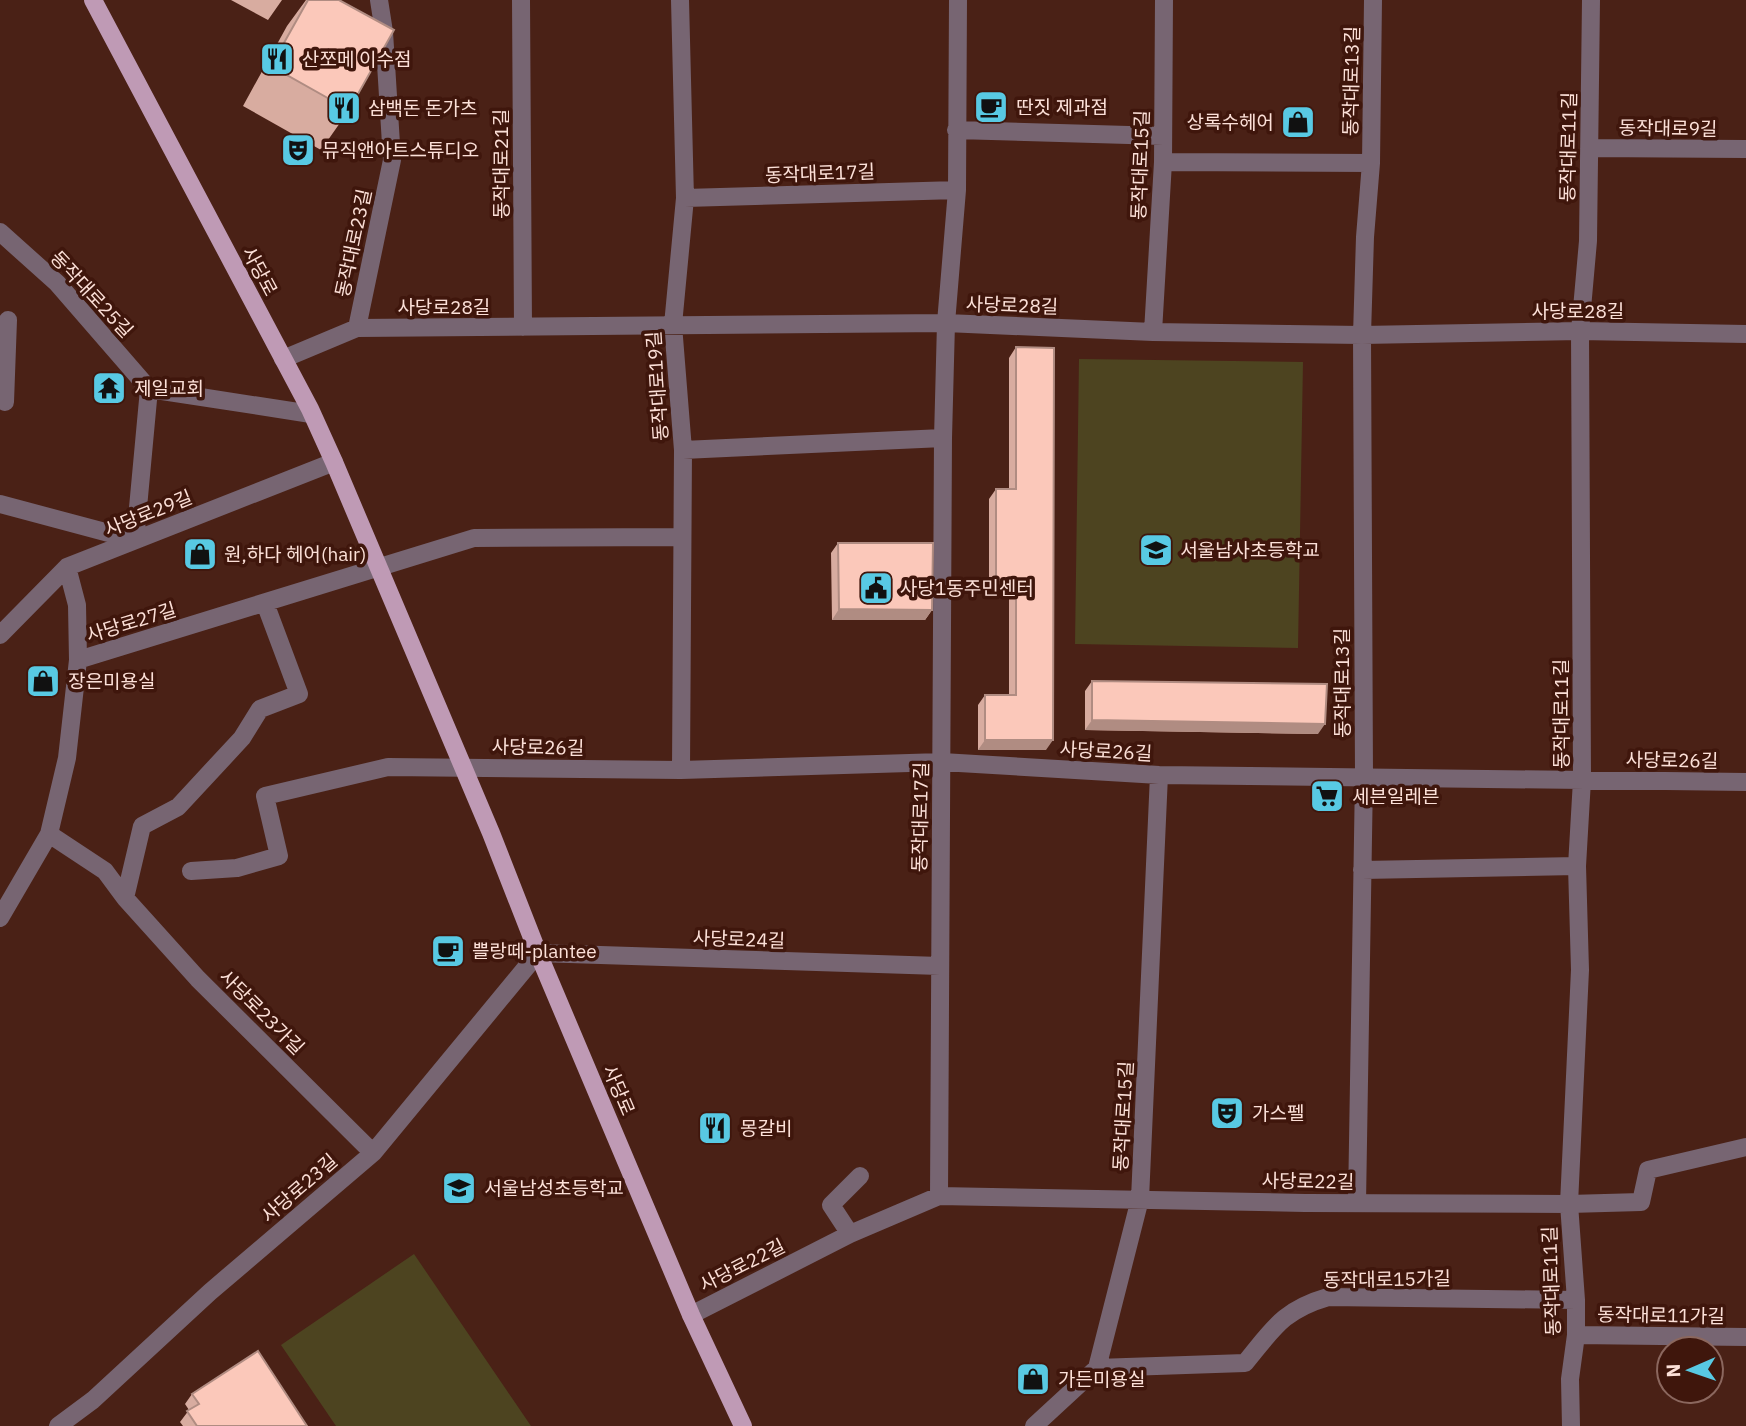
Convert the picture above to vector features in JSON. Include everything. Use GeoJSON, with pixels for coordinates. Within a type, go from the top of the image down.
{"type":"FeatureCollection","features":[{"type":"Feature","properties":{"kind":"main road","name":"사당로"},"geometry":{"type":"LineString","coordinates":[[93,0],[334,461],[691,1315],[743,1426]]}},
{"type":"Feature","properties":{"kind":"street","name":"동작대로23길"},"geometry":{"type":"LineString","coordinates":[[357,328],[392,160],[384,32],[379,0]]}},
{"type":"Feature","properties":{"kind":"street","name":"동작대로21길"},"geometry":{"type":"LineString","coordinates":[[521,0],[523,327]]}},
{"type":"Feature","properties":{"kind":"street","name":"동작대로19길"},"geometry":{"type":"LineString","coordinates":[[680,0],[685,198],[673,325],[683,450],[681,770]]}},
{"type":"Feature","properties":{"kind":"street","name":"동작대로17길"},"geometry":{"type":"LineString","coordinates":[[939,1196],[943,438],[946,323],[957,190],[958,0]]}},
{"type":"Feature","properties":{"kind":"street","name":"동작대로15길"},"geometry":{"type":"LineString","coordinates":[[1153,332],[1163,162],[1164,0]]}},
{"type":"Feature","properties":{"kind":"street","name":"동작대로13길"},"geometry":{"type":"LineString","coordinates":[[1357,1203],[1364,778],[1362,335],[1365,237],[1371,163],[1373,0]]}},
{"type":"Feature","properties":{"kind":"street","name":"동작대로11길"},"geometry":{"type":"LineString","coordinates":[[1571,1426],[1570,1379],[1576,1335],[1576,1300],[1569,1204],[1580,970],[1577,866],[1582,780],[1580,331],[1588,241],[1591,0]]}},
{"type":"Feature","properties":{"kind":"street"},"geometry":{"type":"LineString","coordinates":[[956,130],[1163,136]]}},
{"type":"Feature","properties":{"kind":"street","name":"동작대로9길"},"geometry":{"type":"LineString","coordinates":[[1589,148],[1746,149]]}},
{"type":"Feature","properties":{"kind":"street","name":"동작대로13길"},"geometry":{"type":"LineString","coordinates":[[1163,162],[1371,163]]}},
{"type":"Feature","properties":{"kind":"street","name":"동작대로17길"},"geometry":{"type":"LineString","coordinates":[[685,198],[957,190]]}},
{"type":"Feature","properties":{"kind":"street","name":"동작대로25길"},"geometry":{"type":"LineString","coordinates":[[0,232],[57,283],[149,389]]}},
{"type":"Feature","properties":{"kind":"street"},"geometry":{"type":"LineString","coordinates":[[5,402],[8,320]]}},
{"type":"Feature","properties":{"kind":"street","name":"사당로28길"},"geometry":{"type":"LineString","coordinates":[[283,359],[357,328],[946,323],[1153,332],[1362,335],[1580,331],[1746,334]]}},
{"type":"Feature","properties":{"kind":"street"},"geometry":{"type":"LineString","coordinates":[[0,504],[135,540],[149,389],[311,414]]}},
{"type":"Feature","properties":{"kind":"street"},"geometry":{"type":"LineString","coordinates":[[683,450],[943,438]]}},
{"type":"Feature","properties":{"kind":"street","name":"사당로29길"},"geometry":{"type":"LineString","coordinates":[[0,635],[67,567],[334,461]]}},
{"type":"Feature","properties":{"kind":"street"},"geometry":{"type":"LineString","coordinates":[[377,568],[474,538],[681,537]]}},
{"type":"Feature","properties":{"kind":"street"},"geometry":{"type":"LineString","coordinates":[[67,567],[77,605],[78,660]]}},
{"type":"Feature","properties":{"kind":"street","name":"사당로27길"},"geometry":{"type":"LineString","coordinates":[[0,918],[49,834],[67,758],[78,660],[377,568]]}},
{"type":"Feature","properties":{"kind":"street"},"geometry":{"type":"LineString","coordinates":[[125,898],[142,826],[178,807],[242,738],[260,709],[299,694],[265,603]]}},
{"type":"Feature","properties":{"kind":"street","name":"사당로26길"},"geometry":{"type":"LineString","coordinates":[[463,768],[681,770],[942,762],[1159,775],[1746,782]]}},
{"type":"Feature","properties":{"kind":"street"},"geometry":{"type":"LineString","coordinates":[[191,871],[237,867],[279,856],[265,796],[388,767],[463,768]]}},
{"type":"Feature","properties":{"kind":"street","name":"동작대로15길"},"geometry":{"type":"LineString","coordinates":[[1097,1368],[1140,1199],[1159,775]]}},
{"type":"Feature","properties":{"kind":"street","name":"사당로23가길"},"geometry":{"type":"LineString","coordinates":[[49,834],[105,870],[125,898],[198,979],[373,1153]]}},
{"type":"Feature","properties":{"kind":"street"},"geometry":{"type":"LineString","coordinates":[[1362,870],[1577,866]]}},
{"type":"Feature","properties":{"kind":"street","name":"사당로24길"},"geometry":{"type":"LineString","coordinates":[[538,953],[940,967]]}},
{"type":"Feature","properties":{"kind":"street","name":"사당로23길"},"geometry":{"type":"LineString","coordinates":[[58,1426],[93,1400],[210,1292],[373,1153],[538,953]]}},
{"type":"Feature","properties":{"kind":"street","name":"사당로22길"},"geometry":{"type":"LineString","coordinates":[[691,1315],[850,1234],[939,1196],[1357,1203],[1642,1202],[1648,1170],[1746,1147]]}},
{"type":"Feature","properties":{"kind":"street"},"geometry":{"type":"LineString","coordinates":[[850,1234],[831,1205],[860,1175]]}},
{"type":"Feature","properties":{"kind":"street","name":"동작대로15가길"},"geometry":{"type":"LineString","coordinates":[[1097,1368],[1245,1363],[1276,1324],[1303,1304],[1328,1297],[1576,1300]]}},
{"type":"Feature","properties":{"kind":"street","name":"동작대로11가길"},"geometry":{"type":"LineString","coordinates":[[1576,1335],[1746,1337]]}},
{"type":"Feature","properties":{"kind":"street"},"geometry":{"type":"LineString","coordinates":[[1034,1426],[1097,1368]]}},
{"type":"Feature","properties":{"kind":"shaded area"},"geometry":{"type":"Polygon","coordinates":[[[1079,359],[1303,362],[1298,648],[1075,644],[1079,359]]]}},
{"type":"Feature","properties":{"kind":"shaded area"},"geometry":{"type":"Polygon","coordinates":[[[414,1254],[531,1426],[336,1426],[281,1345],[414,1254]]]}},
{"type":"Feature","properties":{"kind":"building"},"geometry":{"type":"Polygon","coordinates":[[[308,0],[339,0],[394,30],[349,110],[271,66],[308,0]]]}},
{"type":"Feature","properties":{"kind":"building"},"geometry":{"type":"Polygon","coordinates":[[[1016,347],[1054,348],[1053,740],[985,740],[985,695],[1016,695],[1016,582],[996,582],[996,489],[1016,489],[1016,347]]]}},
{"type":"Feature","properties":{"kind":"building"},"geometry":{"type":"Polygon","coordinates":[[[838,543],[933,543],[932,610],[839,609],[838,543]]]}},
{"type":"Feature","properties":{"kind":"building"},"geometry":{"type":"Polygon","coordinates":[[[1092,681],[1327,684],[1325,724],[1092,720],[1092,681]]]}},
{"type":"Feature","properties":{"kind":"building"},"geometry":{"type":"Polygon","coordinates":[[[258,1351],[307,1426],[197,1426],[187,1411],[199,1404],[192,1394],[258,1351]]]}},
{"type":"Feature","properties":{"kind":"place","name":"산쪼메 이수점"},"geometry":{"type":"Point","coordinates":[277,59]}},
{"type":"Feature","properties":{"kind":"place","name":"딴짓 제과점"},"geometry":{"type":"Point","coordinates":[991,107]}},
{"type":"Feature","properties":{"kind":"place","name":"삼백돈 돈가츠"},"geometry":{"type":"Point","coordinates":[344,108]}},
{"type":"Feature","properties":{"kind":"place","name":"상록수헤어"},"geometry":{"type":"Point","coordinates":[1298,122]}},
{"type":"Feature","properties":{"kind":"place","name":"뮤직앤아트스튜디오"},"geometry":{"type":"Point","coordinates":[298,150]}},
{"type":"Feature","properties":{"kind":"place","name":"제일교회"},"geometry":{"type":"Point","coordinates":[109,388]}},
{"type":"Feature","properties":{"kind":"place","name":"서울남사초등학교"},"geometry":{"type":"Point","coordinates":[1156,550]}},
{"type":"Feature","properties":{"kind":"place","name":"원,하다 헤어(hair)"},"geometry":{"type":"Point","coordinates":[200,554]}},
{"type":"Feature","properties":{"kind":"place","name":"사당1동주민센터"},"geometry":{"type":"Point","coordinates":[876,588]}},
{"type":"Feature","properties":{"kind":"place","name":"장은미용실"},"geometry":{"type":"Point","coordinates":[43,681]}},
{"type":"Feature","properties":{"kind":"place","name":"세븐일레븐"},"geometry":{"type":"Point","coordinates":[1327,796]}},
{"type":"Feature","properties":{"kind":"place","name":"쁠랑떼-plantee"},"geometry":{"type":"Point","coordinates":[448,951]}},
{"type":"Feature","properties":{"kind":"place","name":"가스펠"},"geometry":{"type":"Point","coordinates":[1227,1113]}},
{"type":"Feature","properties":{"kind":"place","name":"몽갈비"},"geometry":{"type":"Point","coordinates":[715,1128]}},
{"type":"Feature","properties":{"kind":"place","name":"서울남성초등학교"},"geometry":{"type":"Point","coordinates":[459,1188]}},
{"type":"Feature","properties":{"kind":"place","name":"가든미용실"},"geometry":{"type":"Point","coordinates":[1033,1379]}}]}
